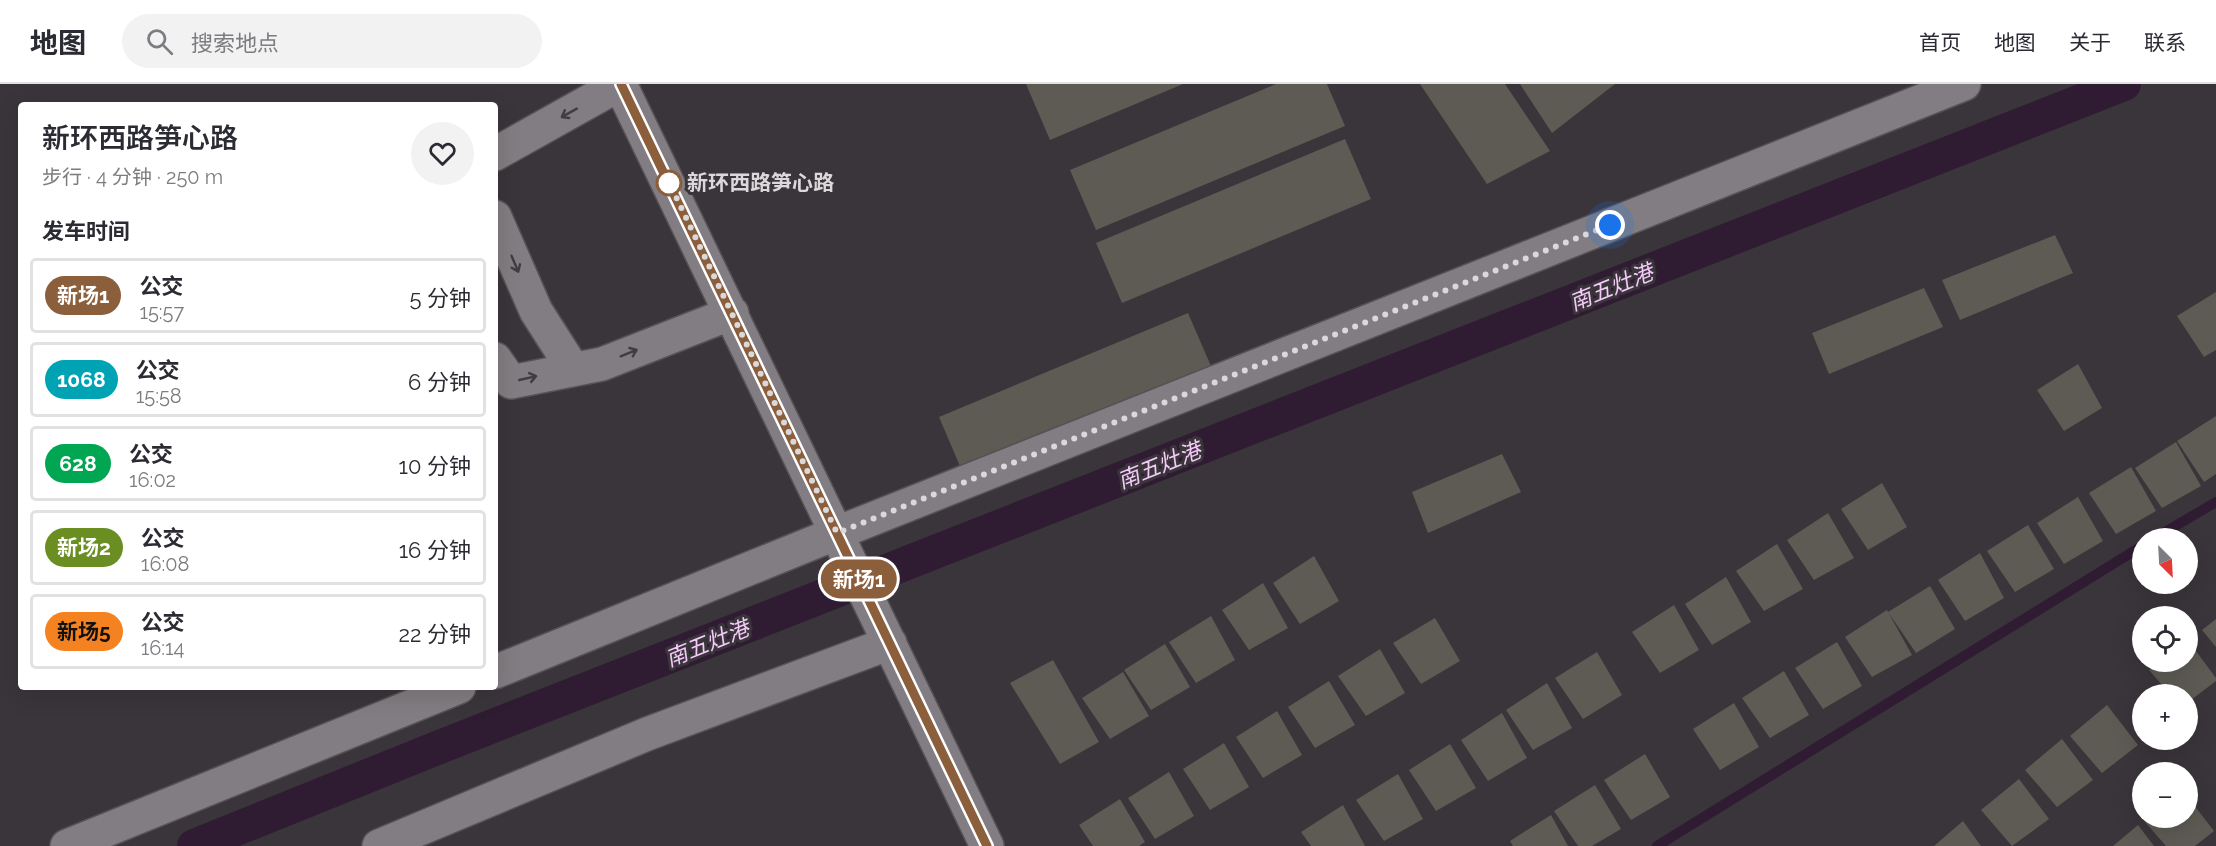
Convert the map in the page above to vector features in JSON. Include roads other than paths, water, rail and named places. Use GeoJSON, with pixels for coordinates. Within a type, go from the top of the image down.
{"type":"FeatureCollection","features":[{"type":"Feature","properties":{"kind":"street"},"geometry":{"type":"LineString","coordinates":[[498,152],[620,84],[987,846]]}},
{"type":"Feature","properties":{"kind":"street"},"geometry":{"type":"LineString","coordinates":[[498,671],[841,541],[1964,84]]}},
{"type":"Feature","properties":{"kind":"street"},"geometry":{"type":"LineString","coordinates":[[498,224],[536,311],[573,369]]}},
{"type":"Feature","properties":{"kind":"street"},"geometry":{"type":"LineString","coordinates":[[498,363],[511,382],[602,364],[732,313]]}},
{"type":"Feature","properties":{"kind":"street"},"geometry":{"type":"LineString","coordinates":[[379,846],[647,734],[884,631]]}},
{"type":"Feature","properties":{"kind":"street"},"geometry":{"type":"LineString","coordinates":[[67,846],[452,690]]}},
{"type":"Feature","properties":{"kind":"waterway","name":"南五灶港"},"geometry":{"type":"LineString","coordinates":[[194,846],[437,748],[2124,84]]}},
{"type":"Feature","properties":{"kind":"waterway"},"geometry":{"type":"LineString","coordinates":[[2172,528],[2216,502]]}},
{"type":"Feature","properties":{"kind":"waterway"},"geometry":{"type":"LineString","coordinates":[[1657,846],[2132,552]]}},
{"type":"Feature","properties":{"kind":"place","name":"新环西路笋心路"},"geometry":{"type":"Point","coordinates":[669,183]}}]}
